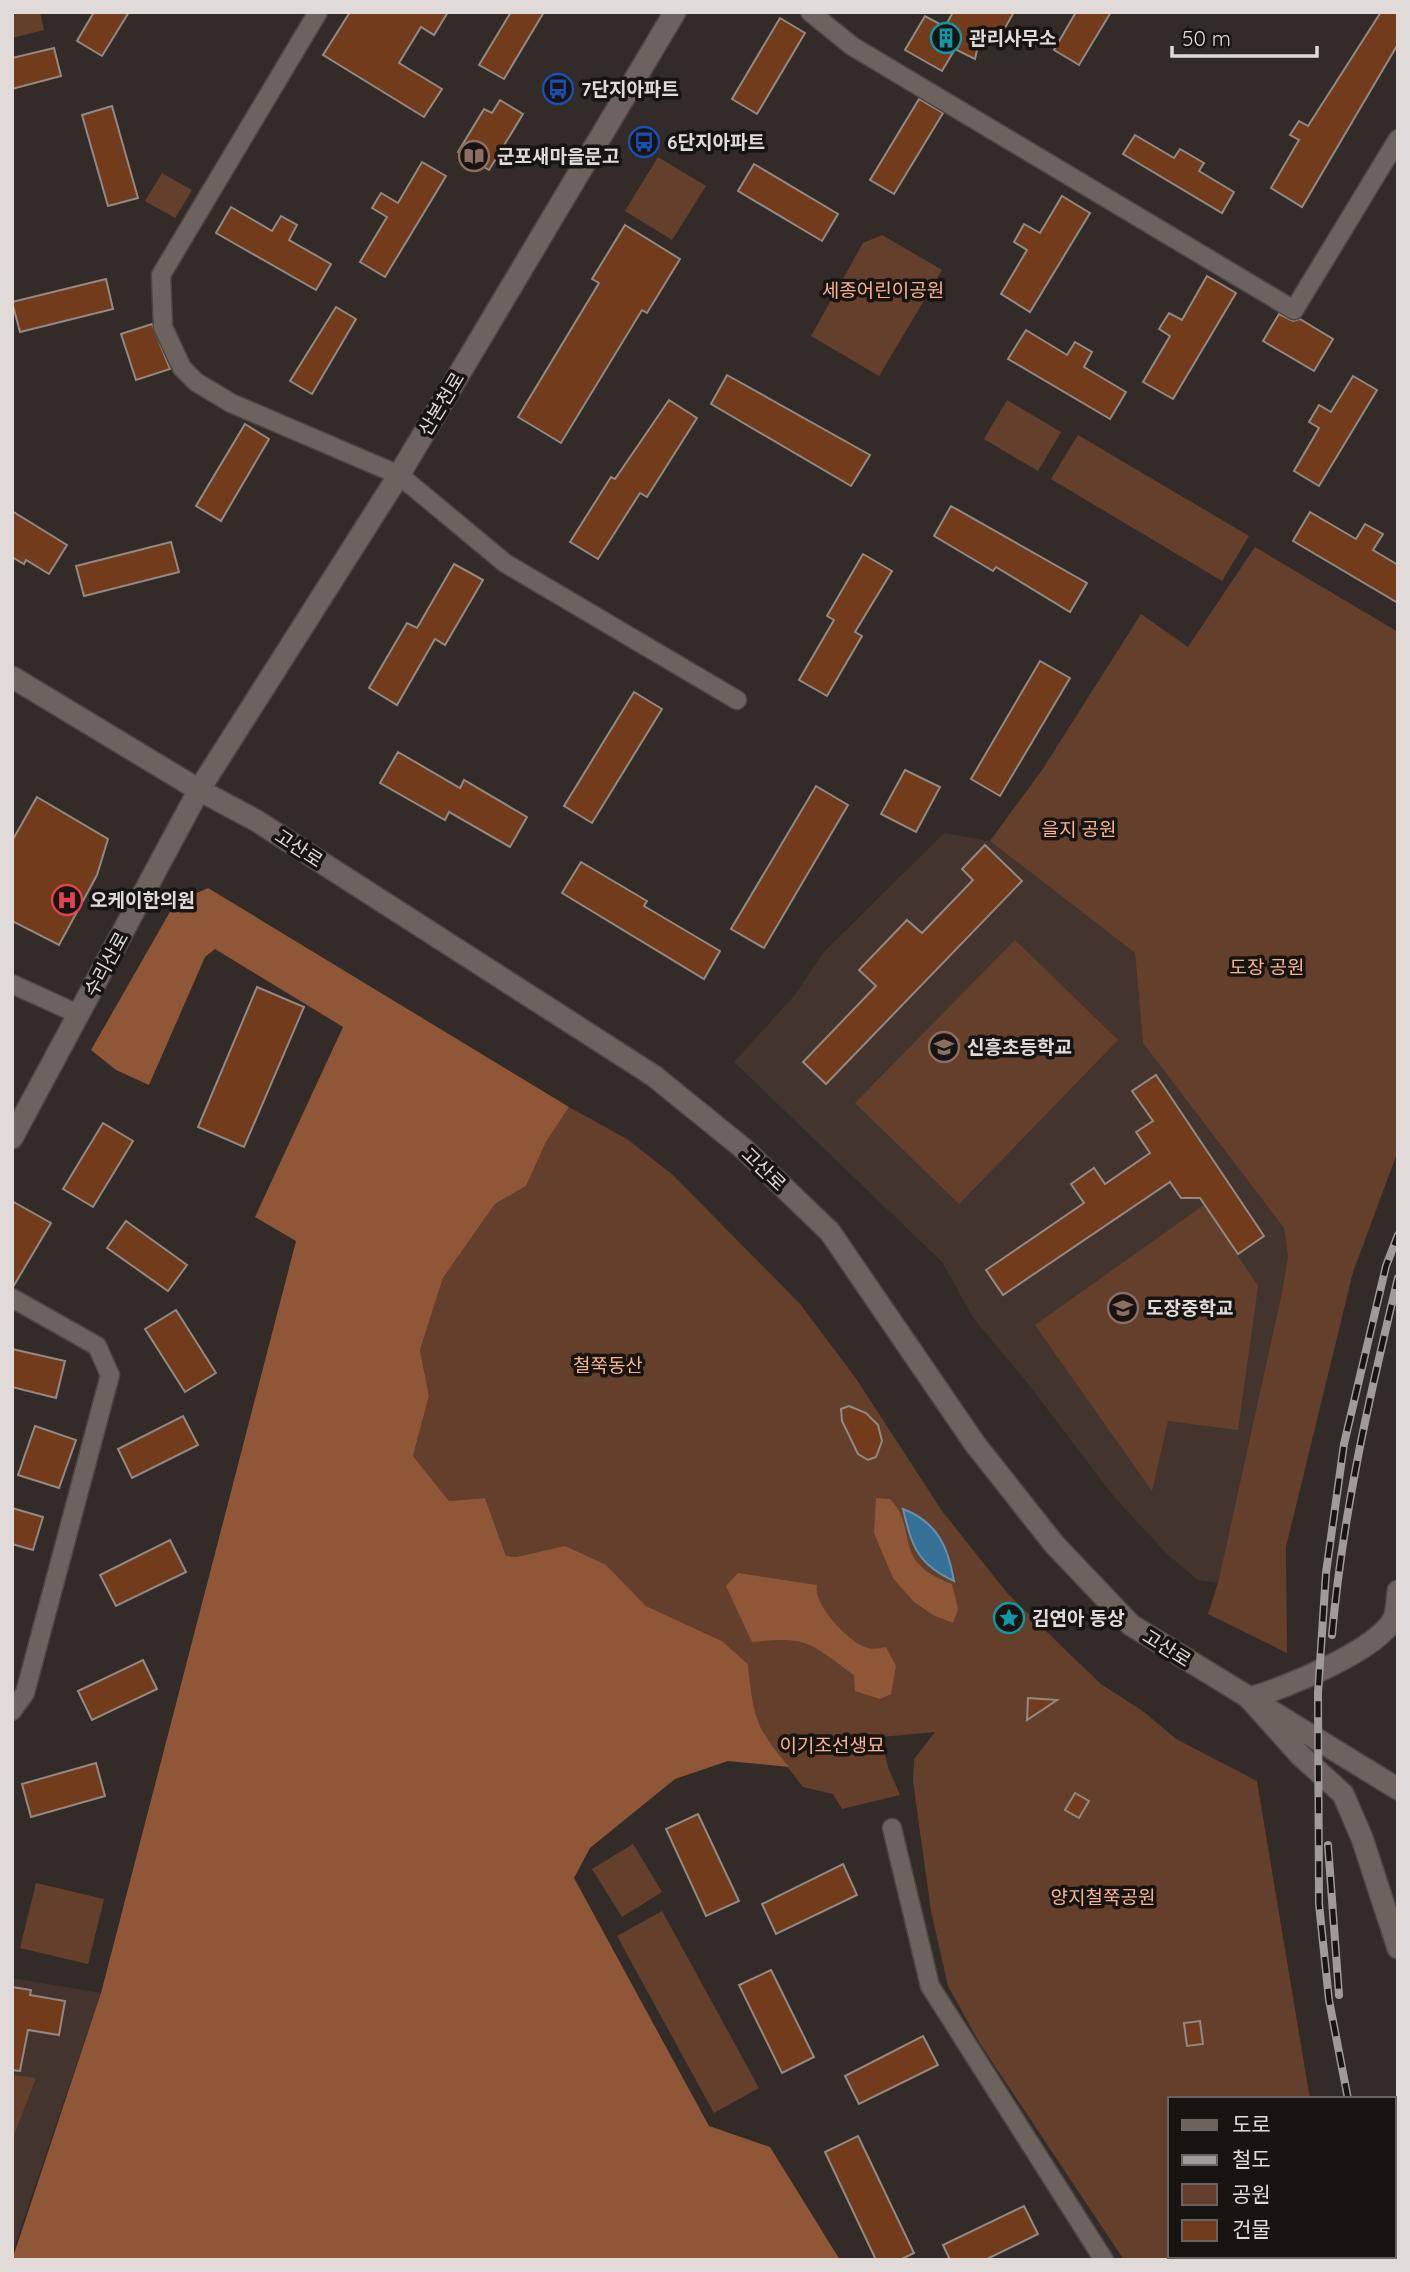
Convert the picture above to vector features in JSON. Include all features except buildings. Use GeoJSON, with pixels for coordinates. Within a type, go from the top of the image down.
{"type":"FeatureCollection","features":[{"type":"Feature","properties":{"kind":"street"},"geometry":{"type":"LineString","coordinates":[[317,12],[161,275],[163,327],[182,368],[213,393],[399,475],[505,563],[737,700]]}},
{"type":"Feature","properties":{"kind":"street","name":"산본천로"},"geometry":{"type":"LineString","coordinates":[[199,790],[399,475],[675,12]]}},
{"type":"Feature","properties":{"kind":"street"},"geometry":{"type":"LineString","coordinates":[[810,12],[852,46],[1294,310],[1398,139]]}},
{"type":"Feature","properties":{"kind":"street","name":"고산로"},"geometry":{"type":"LineString","coordinates":[[12,677],[199,790],[257,821],[654,1076],[744,1149],[830,1231],[975,1444],[1102,1598],[1131,1625],[1398,1789]]}},
{"type":"Feature","properties":{"kind":"street","name":"수리산로"},"geometry":{"type":"LineString","coordinates":[[12,1138],[151,885],[199,790]]}},
{"type":"Feature","properties":{"kind":"street"},"geometry":{"type":"LineString","coordinates":[[12,984],[78,1014]]}},
{"type":"Feature","properties":{"kind":"street"},"geometry":{"type":"LineString","coordinates":[[12,1298],[97,1346],[110,1375],[25,1693],[12,1711]]}},
{"type":"Feature","properties":{"kind":"street"},"geometry":{"type":"LineString","coordinates":[[1398,1591],[1393,1619],[1361,1649],[1283,1688],[1250,1698],[1300,1755],[1343,1794],[1362,1838],[1398,1948]]}},
{"type":"Feature","properties":{"kind":"street"},"geometry":{"type":"LineString","coordinates":[[892,1828],[895,1851],[930,1986],[1104,2260]]}},
{"type":"Feature","properties":{"kind":"shaded area"},"geometry":{"type":"Polygon","coordinates":[[[944,833],[990,841],[1135,953],[1143,1043],[1284,1228],[1288,1256],[1281,1297],[1218,1583],[1198,1580],[1167,1554],[1115,1498],[1025,1380],[974,1319],[942,1262],[734,1062],[794,996],[824,952],[944,833]]]}},
{"type":"Feature","properties":{"kind":"shaded area"},"geometry":{"type":"Polygon","coordinates":[[[208,888],[569,1107],[546,1142],[526,1186],[495,1204],[443,1278],[420,1350],[429,1396],[413,1456],[449,1501],[485,1498],[506,1556],[517,1557],[565,1546],[606,1565],[646,1606],[722,1641],[748,1664],[754,1709],[762,1731],[789,1767],[728,1761],[675,1779],[590,1848],[574,1878],[709,2126],[770,2147],[840,2260],[12,2260],[101,1993],[296,1241],[255,1217],[343,1027],[215,949],[205,957],[149,1085],[116,1070],[91,1050],[175,903],[208,888]]]}},
{"type":"Feature","properties":{"kind":"shaded area"},"geometry":{"type":"Polygon","coordinates":[[[876,1498],[890,1499],[899,1511],[913,1555],[920,1565],[932,1575],[952,1584],[958,1609],[953,1623],[933,1615],[914,1602],[893,1578],[874,1533],[876,1498]]]}},
{"type":"Feature","properties":{"kind":"shaded area"},"geometry":{"type":"Polygon","coordinates":[[[738,1573],[817,1585],[820,1602],[843,1631],[868,1648],[886,1647],[896,1666],[891,1694],[880,1699],[855,1691],[854,1675],[808,1644],[786,1640],[752,1642],[726,1586],[738,1573]]]}},
{"type":"Feature","properties":{"kind":"shaded area"},"geometry":{"type":"Polygon","coordinates":[[[12,1978],[101,1993],[12,2253],[12,1978]]]}},
{"type":"Feature","properties":{"kind":"green space"},"geometry":{"type":"Polygon","coordinates":[[[12,12],[40,12],[44,30],[12,38],[12,12]]]}},
{"type":"Feature","properties":{"kind":"green space"},"geometry":{"type":"Polygon","coordinates":[[[658,157],[706,186],[672,240],[625,211],[658,157]]]}},
{"type":"Feature","properties":{"kind":"green space"},"geometry":{"type":"Polygon","coordinates":[[[162,173],[192,190],[175,218],[145,201],[162,173]]]}},
{"type":"Feature","properties":{"kind":"green space","name":"세종어린이공원"},"geometry":{"type":"Polygon","coordinates":[[[882,235],[942,270],[879,376],[811,336],[863,243],[882,235]]]}},
{"type":"Feature","properties":{"kind":"green space"},"geometry":{"type":"Polygon","coordinates":[[[1007,400],[1061,432],[1038,471],[984,439],[1007,400]]]}},
{"type":"Feature","properties":{"kind":"green space"},"geometry":{"type":"Polygon","coordinates":[[[1078,435],[1249,536],[1222,581],[1051,479],[1078,435]]]}},
{"type":"Feature","properties":{"kind":"green space","name":"도장 공원"},"geometry":{"type":"Polygon","coordinates":[[[1255,547],[1398,632],[1398,1151],[1353,1272],[1286,1547],[1287,1653],[1208,1614],[1218,1583],[1281,1297],[1288,1256],[1284,1228],[1143,1043],[1135,953],[990,841],[1042,770],[1141,614],[1188,647],[1255,547]]]}},
{"type":"Feature","properties":{"kind":"green space"},"geometry":{"type":"Polygon","coordinates":[[[1015,940],[1118,1040],[959,1204],[855,1103],[1015,940]]]}},
{"type":"Feature","properties":{"kind":"green space"},"geometry":{"type":"Polygon","coordinates":[[[569,1107],[627,1139],[672,1174],[800,1304],[855,1377],[942,1511],[1008,1594],[1101,1684],[1144,1712],[1176,1739],[1257,1781],[1310,2097],[1168,2097],[1168,2258],[1339,2260],[1124,2260],[979,2042],[948,1986],[931,1911],[913,1781],[914,1759],[935,1732],[881,1737],[888,1767],[900,1795],[842,1809],[833,1794],[803,1787],[769,1743],[752,1711],[748,1664],[722,1641],[646,1606],[606,1565],[506,1556],[485,1498],[449,1501],[413,1456],[429,1396],[420,1350],[443,1278],[495,1204],[526,1186],[546,1142],[569,1107]]]}},
{"type":"Feature","properties":{"kind":"green space"},"geometry":{"type":"Polygon","coordinates":[[[1204,1205],[1258,1286],[1238,1430],[1168,1421],[1152,1491],[1035,1325],[1204,1205]]]}},
{"type":"Feature","properties":{"kind":"green space"},"geometry":{"type":"Polygon","coordinates":[[[633,1844],[662,1892],[622,1917],[592,1869],[633,1844]]]}},
{"type":"Feature","properties":{"kind":"green space"},"geometry":{"type":"Polygon","coordinates":[[[36,1883],[104,1899],[88,1964],[20,1948],[36,1883]]]}},
{"type":"Feature","properties":{"kind":"green space"},"geometry":{"type":"Polygon","coordinates":[[[662,1911],[759,2088],[714,2113],[617,1936],[662,1911]]]}},
{"type":"Feature","properties":{"kind":"green space"},"geometry":{"type":"Polygon","coordinates":[[[12,2075],[36,2078],[12,2140],[12,2075]]]}},
{"type":"Feature","properties":{"kind":"water"},"geometry":{"type":"Polygon","coordinates":[[[903,1509],[924,1521],[939,1537],[954,1581],[932,1568],[918,1553],[903,1509]]]}},
{"type":"Feature","properties":{"kind":"railway"},"geometry":{"type":"LineString","coordinates":[[1348,2097],[1329,2000],[1319,1904],[1318,1693],[1326,1573],[1344,1444],[1386,1266],[1398,1235]]}},
{"type":"Feature","properties":{"kind":"railway"},"geometry":{"type":"LineString","coordinates":[[1332,1635],[1343,1544],[1358,1455],[1398,1278]]}},
{"type":"Feature","properties":{"kind":"railway"},"geometry":{"type":"LineString","coordinates":[[1328,1845],[1339,1995]]}},
{"type":"Feature","properties":{"kind":"place","name":"관리사무소"},"geometry":{"type":"Point","coordinates":[946,38]}},
{"type":"Feature","properties":{"kind":"place","name":"7단지아파트"},"geometry":{"type":"Point","coordinates":[558,89]}},
{"type":"Feature","properties":{"kind":"place","name":"6단지아파트"},"geometry":{"type":"Point","coordinates":[644,142]}},
{"type":"Feature","properties":{"kind":"place","name":"군포새마을문고"},"geometry":{"type":"Point","coordinates":[474,156]}},
{"type":"Feature","properties":{"kind":"place","name":"오케이한의원"},"geometry":{"type":"Point","coordinates":[67,900]}},
{"type":"Feature","properties":{"kind":"place","name":"신흥초등학교"},"geometry":{"type":"Point","coordinates":[944,1047]}},
{"type":"Feature","properties":{"kind":"place","name":"도장중학교"},"geometry":{"type":"Point","coordinates":[1123,1308]}},
{"type":"Feature","properties":{"kind":"place","name":"김연아 동상"},"geometry":{"type":"Point","coordinates":[1009,1618]}},
{"type":"Feature","properties":{"kind":"park label","name":"을지 공원"},"geometry":{"type":"Point","coordinates":[1079,829]}},
{"type":"Feature","properties":{"kind":"park label","name":"철쭉동산"},"geometry":{"type":"Point","coordinates":[608,1365]}},
{"type":"Feature","properties":{"kind":"park label","name":"이기조선생묘"},"geometry":{"type":"Point","coordinates":[832,1745]}},
{"type":"Feature","properties":{"kind":"park label","name":"양지철쭉공원"},"geometry":{"type":"Point","coordinates":[1103,1897]}}]}
